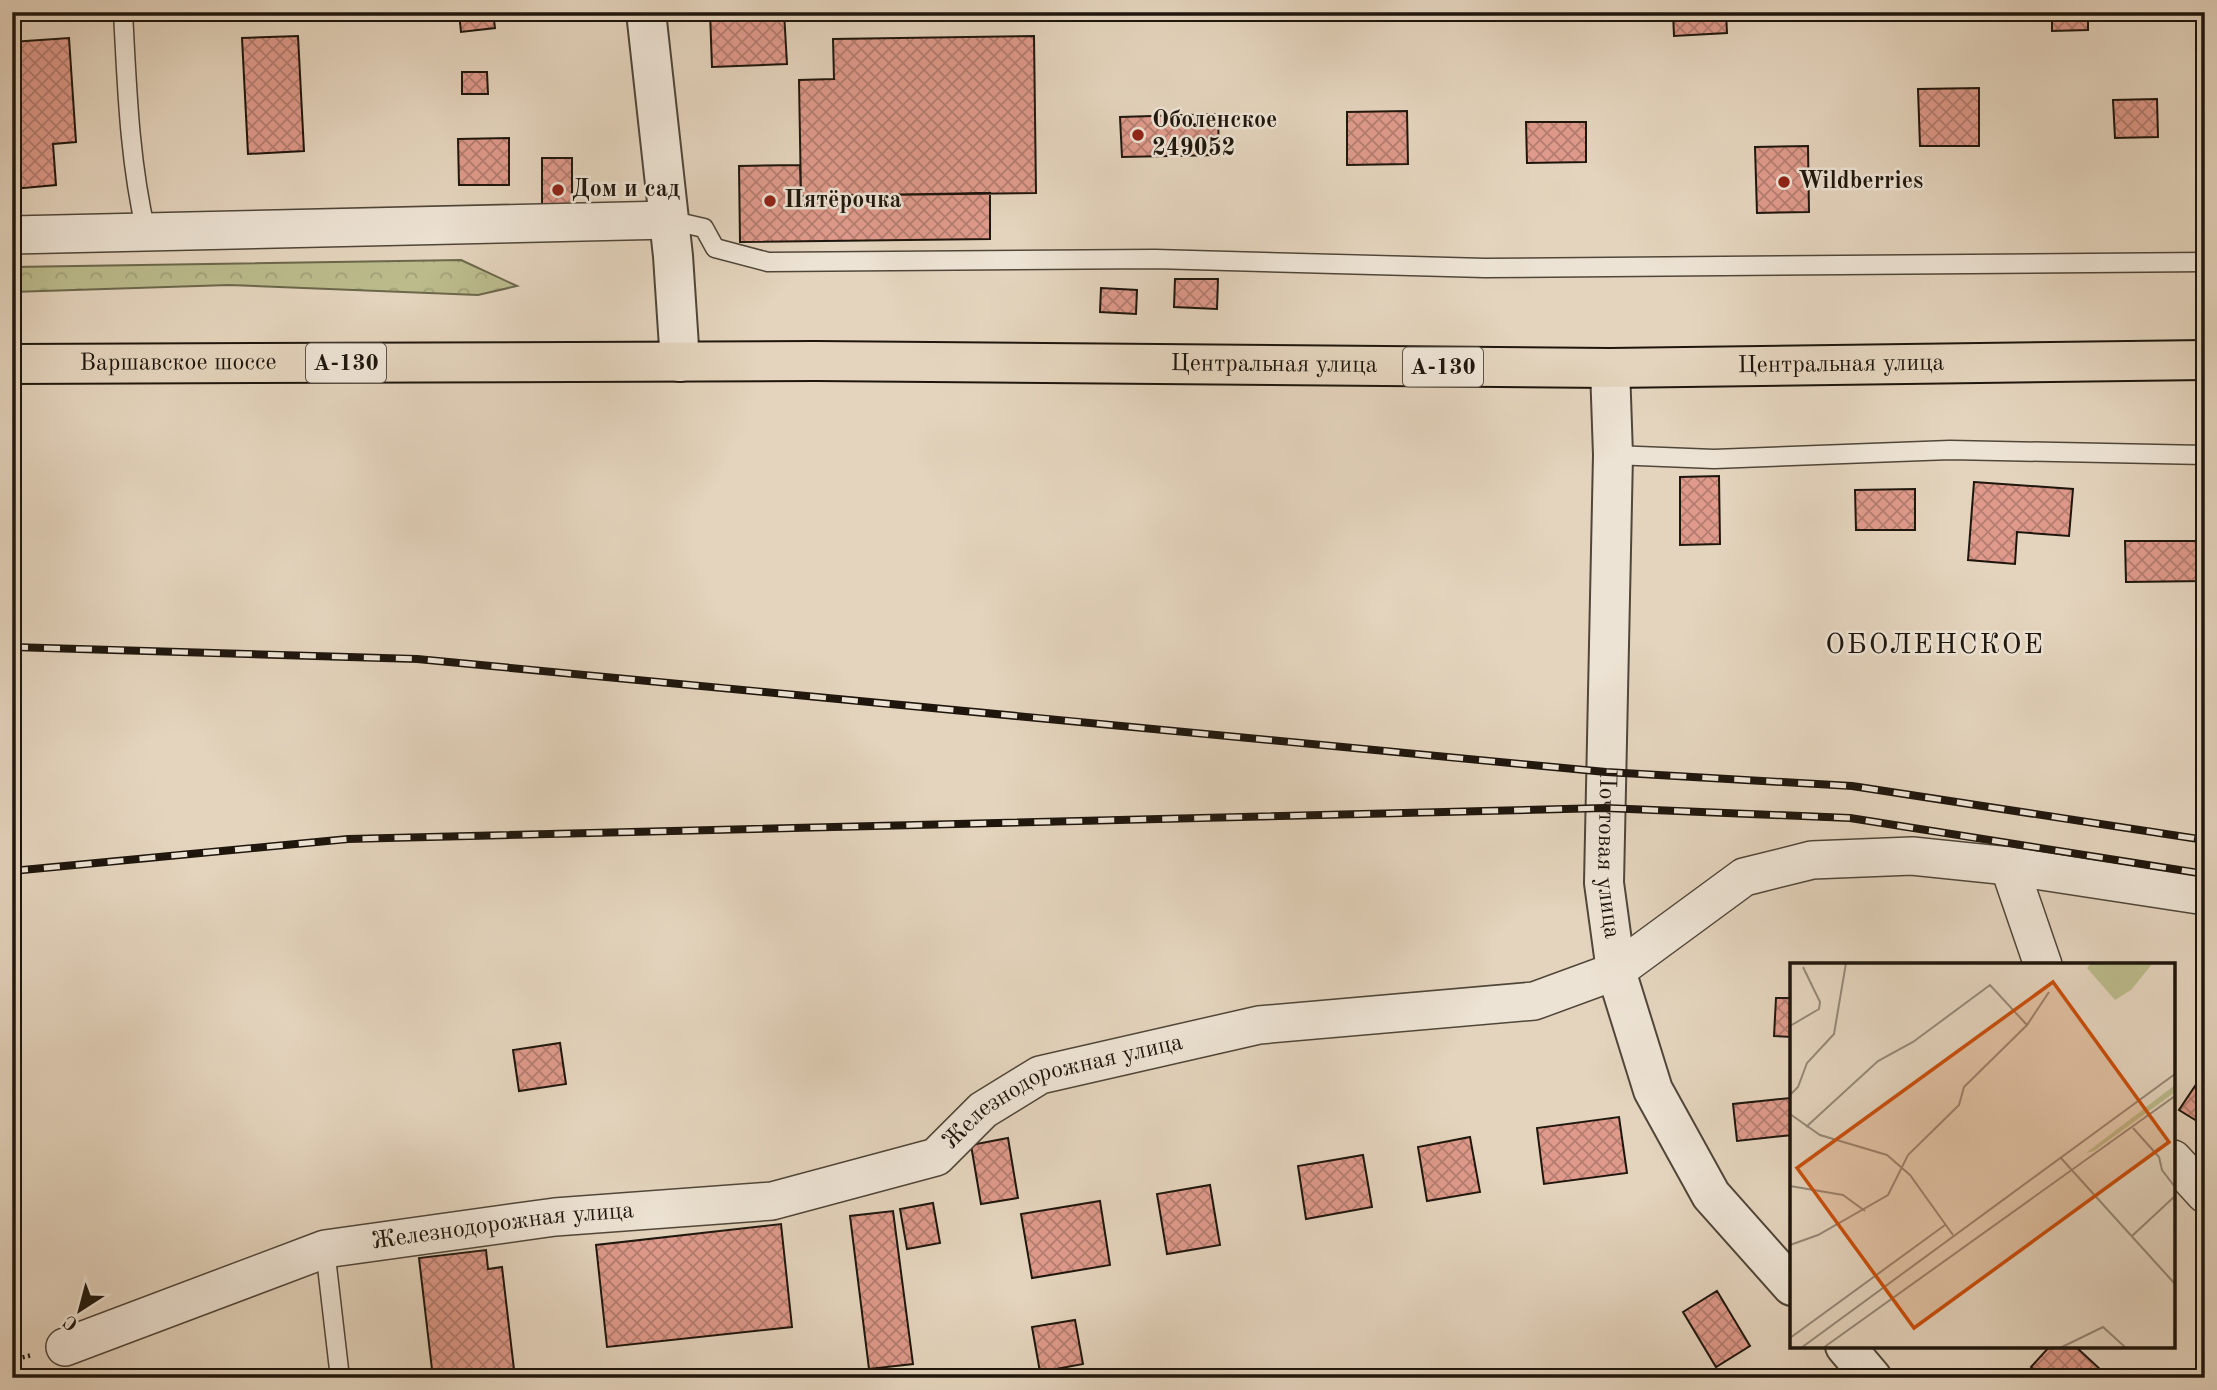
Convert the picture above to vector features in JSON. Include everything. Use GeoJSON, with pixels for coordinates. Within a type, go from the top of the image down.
{"type":"FeatureCollection","features":[{"type":"Feature","properties":{"kind":"main road","name":"Центральная улица"},"geometry":{"type":"LineString","coordinates":[[680,362],[829,361],[1611,369],[2205,360]]}},
{"type":"Feature","properties":{"kind":"main road","name":"Варшавское шоссе"},"geometry":{"type":"LineString","coordinates":[[12,364],[680,362]]}},
{"type":"Feature","properties":{"kind":"street"},"geometry":{"type":"LineString","coordinates":[[646,12],[669,220],[680,362]]}},
{"type":"Feature","properties":{"kind":"street"},"geometry":{"type":"LineString","coordinates":[[12,235],[669,220]]}},
{"type":"Feature","properties":{"kind":"street","name":"Почтовая улица"},"geometry":{"type":"LineString","coordinates":[[1611,369],[1612,456],[1604,883],[1616,971],[1653,1090],[1711,1195],[1790,1284]]}},
{"type":"Feature","properties":{"kind":"street","name":"Железнодорожная улица"},"geometry":{"type":"LineString","coordinates":[[65,1346],[325,1249],[555,1217],[772,1201],[936,1157],[983,1110],[1040,1075],[1259,1025],[1534,1001],[1616,971],[1744,877],[1812,860],[1912,856],[2009,866],[2205,896]]}},
{"type":"Feature","properties":{"kind":"street"},"geometry":{"type":"LineString","coordinates":[[2009,866],[2042,963]]}},
{"type":"Feature","properties":{"kind":"street"},"geometry":{"type":"LineString","coordinates":[[2175,1161],[2205,1194]]}},
{"type":"Feature","properties":{"kind":"street"},"geometry":{"type":"LineString","coordinates":[[1847,1348],[1872,1378]]}},
{"type":"Feature","properties":{"kind":"lane"},"geometry":{"type":"LineString","coordinates":[[123,12],[130,147],[146,232]]}},
{"type":"Feature","properties":{"kind":"lane"},"geometry":{"type":"LineString","coordinates":[[669,220],[704,228],[715,248],[768,262],[1155,259],[1499,268],[2205,262]]}},
{"type":"Feature","properties":{"kind":"lane"},"geometry":{"type":"LineString","coordinates":[[1612,456],[1714,459],[1950,450],[2205,455]]}},
{"type":"Feature","properties":{"kind":"lane"},"geometry":{"type":"LineString","coordinates":[[325,1249],[340,1378]]}},
{"type":"Feature","properties":{"kind":"green space"},"geometry":{"type":"Polygon","coordinates":[[[461,260],[517,286],[478,295],[229,285],[12,292],[12,267],[461,260]]]}},
{"type":"Feature","properties":{"kind":"building"},"geometry":{"type":"Polygon","coordinates":[[[459,12],[493,12],[495,28],[461,32],[459,12]]]}},
{"type":"Feature","properties":{"kind":"building"},"geometry":{"type":"Polygon","coordinates":[[[710,12],[784,12],[787,64],[712,67],[710,12]]]}},
{"type":"Feature","properties":{"kind":"building"},"geometry":{"type":"Polygon","coordinates":[[[1673,12],[1726,12],[1727,33],[1674,36],[1673,12]]]}},
{"type":"Feature","properties":{"kind":"building"},"geometry":{"type":"Polygon","coordinates":[[[2052,12],[2088,12],[2088,30],[2052,31],[2052,12]]]}},
{"type":"Feature","properties":{"kind":"building"},"geometry":{"type":"Polygon","coordinates":[[[298,36],[304,151],[248,154],[242,38],[298,36]]]}},
{"type":"Feature","properties":{"kind":"building"},"geometry":{"type":"Polygon","coordinates":[[[1034,36],[1036,193],[801,196],[799,80],[834,79],[833,39],[1034,36]]]}},
{"type":"Feature","properties":{"kind":"building"},"geometry":{"type":"Polygon","coordinates":[[[69,38],[76,142],[53,144],[56,185],[13,189],[12,42],[69,38]]]}},
{"type":"Feature","properties":{"kind":"building"},"geometry":{"type":"Polygon","coordinates":[[[462,72],[487,72],[488,94],[462,94],[462,72]]]}},
{"type":"Feature","properties":{"kind":"building"},"geometry":{"type":"Polygon","coordinates":[[[1979,88],[1979,146],[1920,146],[1918,89],[1979,88]]]}},
{"type":"Feature","properties":{"kind":"building"},"geometry":{"type":"Polygon","coordinates":[[[2157,99],[2158,137],[2115,138],[2113,100],[2157,99]]]}},
{"type":"Feature","properties":{"kind":"building"},"geometry":{"type":"Polygon","coordinates":[[[1407,111],[1408,164],[1347,165],[1347,112],[1407,111]]]}},
{"type":"Feature","properties":{"kind":"building"},"geometry":{"type":"Polygon","coordinates":[[[1218,114],[1219,155],[1122,157],[1120,117],[1218,114]]]}},
{"type":"Feature","properties":{"kind":"building"},"geometry":{"type":"Polygon","coordinates":[[[1526,122],[1586,122],[1586,162],[1527,163],[1526,122]]]}},
{"type":"Feature","properties":{"kind":"building"},"geometry":{"type":"Polygon","coordinates":[[[509,138],[509,185],[459,185],[458,139],[509,138]]]}},
{"type":"Feature","properties":{"kind":"building"},"geometry":{"type":"Polygon","coordinates":[[[1808,146],[1809,212],[1757,213],[1755,147],[1808,146]]]}},
{"type":"Feature","properties":{"kind":"building"},"geometry":{"type":"Polygon","coordinates":[[[542,158],[572,158],[572,209],[542,208],[542,158]]]}},
{"type":"Feature","properties":{"kind":"building"},"geometry":{"type":"Polygon","coordinates":[[[800,165],[801,196],[990,193],[990,239],[740,242],[739,166],[800,165]]]}},
{"type":"Feature","properties":{"kind":"building"},"geometry":{"type":"Polygon","coordinates":[[[1175,279],[1218,279],[1217,309],[1174,307],[1175,279]]]}},
{"type":"Feature","properties":{"kind":"building"},"geometry":{"type":"Polygon","coordinates":[[[1101,288],[1137,290],[1136,314],[1100,312],[1101,288]]]}},
{"type":"Feature","properties":{"kind":"building"},"geometry":{"type":"Polygon","coordinates":[[[1719,476],[1720,544],[1680,545],[1680,477],[1719,476]]]}},
{"type":"Feature","properties":{"kind":"building"},"geometry":{"type":"Polygon","coordinates":[[[1974,482],[2073,489],[2069,536],[2017,532],[2015,564],[1968,560],[1974,482]]]}},
{"type":"Feature","properties":{"kind":"building"},"geometry":{"type":"Polygon","coordinates":[[[1915,489],[1915,530],[1856,530],[1855,490],[1915,489]]]}},
{"type":"Feature","properties":{"kind":"building"},"geometry":{"type":"Polygon","coordinates":[[[2125,541],[2205,541],[2205,581],[2126,582],[2125,541]]]}},
{"type":"Feature","properties":{"kind":"building"},"geometry":{"type":"Polygon","coordinates":[[[1776,998],[1790,998],[1790,1037],[1774,1036],[1776,998]]]}},
{"type":"Feature","properties":{"kind":"building"},"geometry":{"type":"Polygon","coordinates":[[[560,1043],[566,1084],[519,1091],[513,1050],[560,1043]]]}},
{"type":"Feature","properties":{"kind":"building"},"geometry":{"type":"Polygon","coordinates":[[[2203,1074],[2205,1075],[2205,1126],[2179,1110],[2203,1074]]]}},
{"type":"Feature","properties":{"kind":"building"},"geometry":{"type":"Polygon","coordinates":[[[1790,1098],[1790,1135],[1737,1141],[1733,1104],[1790,1098]]]}},
{"type":"Feature","properties":{"kind":"building"},"geometry":{"type":"Polygon","coordinates":[[[1619,1117],[1627,1173],[1544,1184],[1537,1128],[1619,1117]]]}},
{"type":"Feature","properties":{"kind":"building"},"geometry":{"type":"Polygon","coordinates":[[[1470,1137],[1480,1192],[1427,1201],[1418,1147],[1470,1137]]]}},
{"type":"Feature","properties":{"kind":"building"},"geometry":{"type":"Polygon","coordinates":[[[1008,1138],[1018,1198],[981,1204],[971,1145],[1008,1138]]]}},
{"type":"Feature","properties":{"kind":"building"},"geometry":{"type":"Polygon","coordinates":[[[1363,1155],[1372,1207],[1306,1219],[1298,1166],[1363,1155]]]}},
{"type":"Feature","properties":{"kind":"building"},"geometry":{"type":"Polygon","coordinates":[[[1210,1185],[1220,1245],[1167,1254],[1157,1194],[1210,1185]]]}},
{"type":"Feature","properties":{"kind":"building"},"geometry":{"type":"Polygon","coordinates":[[[1100,1201],[1110,1265],[1032,1278],[1021,1214],[1100,1201]]]}},
{"type":"Feature","properties":{"kind":"building"},"geometry":{"type":"Polygon","coordinates":[[[933,1203],[940,1243],[907,1249],[900,1209],[933,1203]]]}},
{"type":"Feature","properties":{"kind":"building"},"geometry":{"type":"Polygon","coordinates":[[[893,1211],[913,1364],[869,1369],[850,1216],[893,1211]]]}},
{"type":"Feature","properties":{"kind":"building"},"geometry":{"type":"Polygon","coordinates":[[[781,1224],[792,1327],[607,1347],[596,1245],[781,1224]]]}},
{"type":"Feature","properties":{"kind":"building"},"geometry":{"type":"Polygon","coordinates":[[[486,1250],[488,1269],[502,1267],[515,1378],[433,1378],[419,1258],[486,1250]]]}},
{"type":"Feature","properties":{"kind":"building"},"geometry":{"type":"Polygon","coordinates":[[[1717,1291],[1750,1346],[1716,1367],[1683,1312],[1717,1291]]]}},
{"type":"Feature","properties":{"kind":"building"},"geometry":{"type":"Polygon","coordinates":[[[1075,1320],[1083,1364],[1040,1372],[1032,1327],[1075,1320]]]}},
{"type":"Feature","properties":{"kind":"building"},"geometry":{"type":"Polygon","coordinates":[[[2048,1348],[2077,1348],[2101,1370],[2095,1378],[2043,1378],[2031,1367],[2048,1348]]]}},
{"type":"Feature","properties":{"kind":"railway"},"geometry":{"type":"LineString","coordinates":[[12,647],[417,659],[1606,772],[1852,786],[2205,840]]}},
{"type":"Feature","properties":{"kind":"railway"},"geometry":{"type":"LineString","coordinates":[[12,871],[348,839],[1605,808],[1850,818],[2205,874]]}},
{"type":"Feature","properties":{"kind":"place","name":"Оболенское 249052"},"geometry":{"type":"Point","coordinates":[1138,135]}},
{"type":"Feature","properties":{"kind":"place","name":"Wildberries"},"geometry":{"type":"Point","coordinates":[1784,182]}},
{"type":"Feature","properties":{"kind":"place","name":"Дом и сад"},"geometry":{"type":"Point","coordinates":[558,190]}},
{"type":"Feature","properties":{"kind":"place","name":"Пятёрочка"},"geometry":{"type":"Point","coordinates":[770,201]}},
{"type":"Feature","properties":{"kind":"district","name":"ОБОЛЕНСКОЕ"},"geometry":{"type":"Point","coordinates":[1935,646]}}]}
